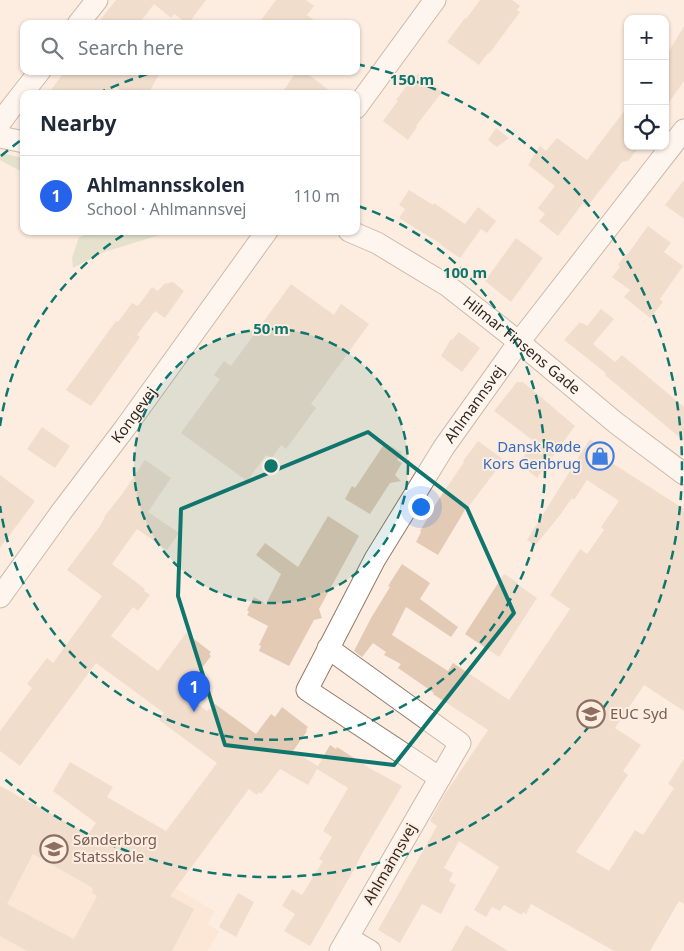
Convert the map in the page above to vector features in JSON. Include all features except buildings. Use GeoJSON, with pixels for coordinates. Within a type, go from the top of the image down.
{"type":"FeatureCollection","features":[{"type":"Feature","properties":{"kind":"street"},"geometry":{"type":"LineString","coordinates":[[81,20],[97,0]]}},
{"type":"Feature","properties":{"kind":"street"},"geometry":{"type":"LineString","coordinates":[[360,103],[435,0]]}},
{"type":"Feature","properties":{"kind":"street"},"geometry":{"type":"LineString","coordinates":[[25,90],[37,75]]}},
{"type":"Feature","properties":{"kind":"street"},"geometry":{"type":"LineString","coordinates":[[0,124],[20,96]]}},
{"type":"Feature","properties":{"kind":"street","name":"Ahlmannsvej"},"geometry":{"type":"LineString","coordinates":[[440,778],[307,690],[375,559],[444,447],[519,342],[684,130]]}},
{"type":"Feature","properties":{"kind":"street"},"geometry":{"type":"LineString","coordinates":[[0,137],[20,141]]}},
{"type":"Feature","properties":{"kind":"street","name":"Kongevej"},"geometry":{"type":"LineString","coordinates":[[0,597],[264,235]]}},
{"type":"Feature","properties":{"kind":"street","name":"Hilmar Finsens Gade"},"geometry":{"type":"LineString","coordinates":[[359,235],[378,243],[448,286],[616,423],[684,474]]}},
{"type":"Feature","properties":{"kind":"street","name":"Ahlmannsvej"},"geometry":{"type":"LineString","coordinates":[[328,648],[460,743],[344,944]]}},
{"type":"Feature","properties":{"kind":"street"},"geometry":{"type":"LineString","coordinates":[[344,944],[370,951]]}},
{"type":"Feature","properties":{"kind":"highlighted area"},"geometry":{"type":"Polygon","coordinates":[[[368,432],[467,508],[514,613],[394,765],[225,745],[178,596],[181,509],[368,432]]]}},
{"type":"Feature","properties":{"kind":"shaded area","name":"Sønderborg Statsskole"},"geometry":{"type":"Polygon","coordinates":[[[0,786],[215,911],[208,924],[219,931],[208,951],[0,951],[0,786]]]}},
{"type":"Feature","properties":{"kind":"green space"},"geometry":{"type":"Polygon","coordinates":[[[0,153],[20,157],[20,171],[0,160],[0,153]]]}},
{"type":"Feature","properties":{"kind":"green space"},"geometry":{"type":"Polygon","coordinates":[[[85,235],[160,235],[104,252],[73,268],[72,258],[79,237],[85,235]]]}},
{"type":"Feature","properties":{"kind":"place","name":"Dansk Røde Kors Genbrug"},"geometry":{"type":"Point","coordinates":[600,456]}},
{"type":"Feature","properties":{"kind":"place","name":"Ahlmannsskolen"},"geometry":{"type":"Point","coordinates":[194,712]}},
{"type":"Feature","properties":{"kind":"place","name":"EUC Syd"},"geometry":{"type":"Point","coordinates":[591,714]}},
{"type":"Feature","properties":{"kind":"place","name":"Sønderborg Statsskole"},"geometry":{"type":"Point","coordinates":[54,849]}}]}
